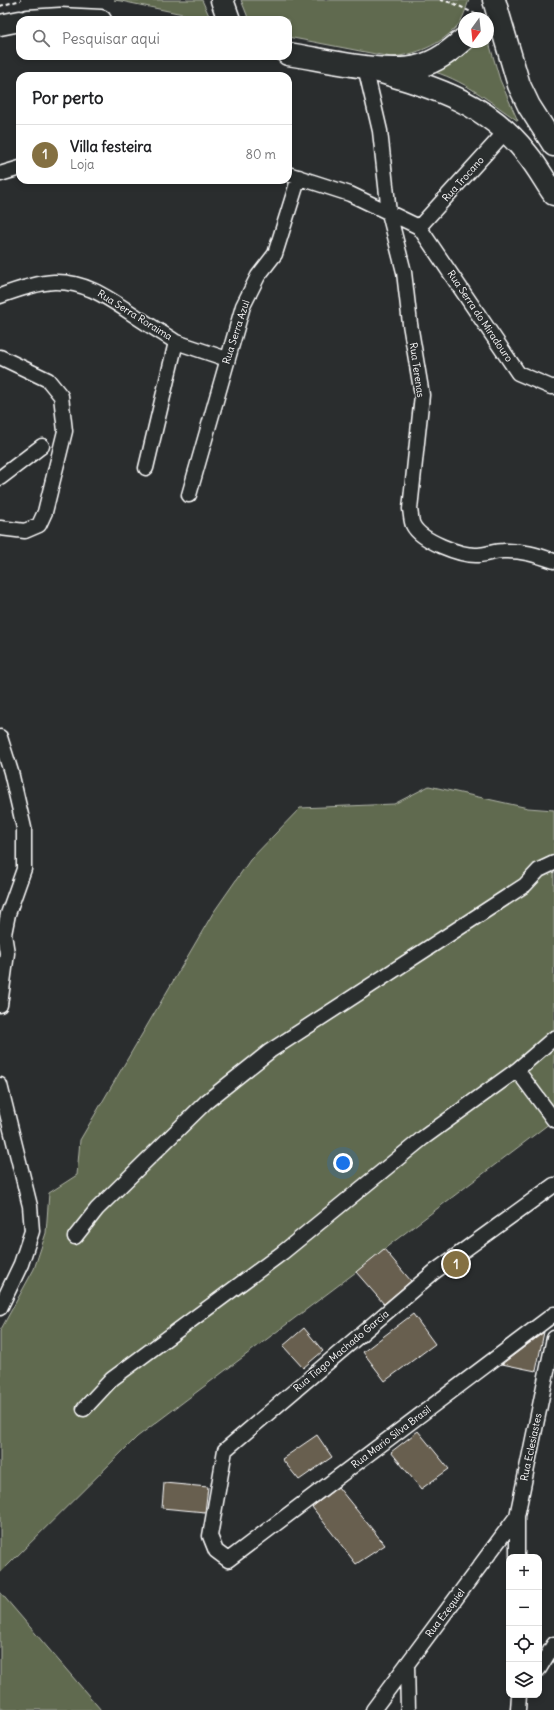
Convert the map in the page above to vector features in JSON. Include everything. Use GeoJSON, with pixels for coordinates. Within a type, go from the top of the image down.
{"type":"FeatureCollection","features":[{"type":"Feature","properties":{"kind":"main road"},"geometry":{"type":"LineString","coordinates":[[222,0],[228,16]]}},
{"type":"Feature","properties":{"kind":"main road"},"geometry":{"type":"LineString","coordinates":[[484,12],[489,0]]}},
{"type":"Feature","properties":{"kind":"main road"},"geometry":{"type":"LineString","coordinates":[[494,0],[519,85],[532,112],[554,145]]}},
{"type":"Feature","properties":{"kind":"main road"},"geometry":{"type":"LineString","coordinates":[[0,25],[16,22]]}},
{"type":"Feature","properties":{"kind":"main road"},"geometry":{"type":"LineString","coordinates":[[292,55],[365,67],[406,69],[420,66],[445,55],[458,44]]}},
{"type":"Feature","properties":{"kind":"main road"},"geometry":{"type":"LineString","coordinates":[[365,67],[447,93],[480,110],[506,131],[527,154],[554,194]]}},
{"type":"Feature","properties":{"kind":"street","name":"Rua Terenas"},"geometry":{"type":"LineString","coordinates":[[365,67],[380,131],[389,213],[404,272],[410,324],[422,395],[410,509],[412,524],[422,535],[438,545],[477,556],[503,551],[532,554],[554,561]]}},
{"type":"Feature","properties":{"kind":"street","name":"Rua Trocano"},"geometry":{"type":"LineString","coordinates":[[419,227],[506,131]]}},
{"type":"Feature","properties":{"kind":"street"},"geometry":{"type":"LineString","coordinates":[[0,174],[16,169]]}},
{"type":"Feature","properties":{"kind":"street"},"geometry":{"type":"LineString","coordinates":[[294,176],[350,194],[419,227]]}},
{"type":"Feature","properties":{"kind":"street","name":"Rua Serra Azul"},"geometry":{"type":"LineString","coordinates":[[189,495],[243,306],[258,276],[275,254],[294,176]]}},
{"type":"Feature","properties":{"kind":"street","name":"Rua Serra do Miradouro"},"geometry":{"type":"LineString","coordinates":[[419,227],[518,373],[554,387]]}},
{"type":"Feature","properties":{"kind":"street","name":"Rua Serra Roraima"},"geometry":{"type":"LineString","coordinates":[[0,296],[15,290],[53,282],[78,285],[96,291],[112,300],[176,342],[227,359]]}},
{"type":"Feature","properties":{"kind":"street","name":"Rua Serra Roraima"},"geometry":{"type":"LineString","coordinates":[[146,468],[176,342]]}},
{"type":"Feature","properties":{"kind":"street"},"geometry":{"type":"LineString","coordinates":[[0,356],[48,380],[61,396],[64,431],[45,512],[39,525],[25,531],[0,528]]}},
{"type":"Feature","properties":{"kind":"street"},"geometry":{"type":"LineString","coordinates":[[0,478],[42,446]]}},
{"type":"Feature","properties":{"kind":"street"},"geometry":{"type":"LineString","coordinates":[[0,737],[11,772],[24,828],[24,869],[8,914],[4,934],[7,954],[0,1005]]}},
{"type":"Feature","properties":{"kind":"street"},"geometry":{"type":"LineString","coordinates":[[75,1237],[102,1204],[206,1102],[270,1051],[525,884],[539,870],[554,863]]}},
{"type":"Feature","properties":{"kind":"street"},"geometry":{"type":"LineString","coordinates":[[84,1409],[112,1379],[282,1253],[423,1138],[517,1070],[554,1038]]}},
{"type":"Feature","properties":{"kind":"street"},"geometry":{"type":"LineString","coordinates":[[517,1070],[554,1120]]}},
{"type":"Feature","properties":{"kind":"street"},"geometry":{"type":"LineString","coordinates":[[0,1085],[30,1206],[32,1231],[21,1264],[0,1308]]}},
{"type":"Feature","properties":{"kind":"street","name":"Rua Tiago Machado Garcia"},"geometry":{"type":"LineString","coordinates":[[228,1560],[216,1551],[210,1536],[224,1450],[434,1272],[554,1185]]}},
{"type":"Feature","properties":{"kind":"street","name":"Rua Mario Silva Brasil"},"geometry":{"type":"LineString","coordinates":[[228,1560],[554,1314]]}},
{"type":"Feature","properties":{"kind":"street","name":"Rua Eclesiastes"},"geometry":{"type":"LineString","coordinates":[[517,1554],[517,1516],[554,1338]]}},
{"type":"Feature","properties":{"kind":"street","name":"Rua Ezequiel"},"geometry":{"type":"LineString","coordinates":[[373,1710],[517,1516]]}},
{"type":"Feature","properties":{"kind":"street"},"geometry":{"type":"LineString","coordinates":[[546,1663],[554,1644]]}},
{"type":"Feature","properties":{"kind":"street"},"geometry":{"type":"LineString","coordinates":[[407,1664],[408,1710]]}},
{"type":"Feature","properties":{"kind":"path"},"geometry":{"type":"LineString","coordinates":[[0,6],[20,0]]}},
{"type":"Feature","properties":{"kind":"path"},"geometry":{"type":"LineString","coordinates":[[440,0],[453,3],[470,12]]}},
{"type":"Feature","properties":{"kind":"green space"},"geometry":{"type":"Polygon","coordinates":[[[114,0],[202,0],[209,16],[192,16],[114,0]]]}},
{"type":"Feature","properties":{"kind":"green space"},"geometry":{"type":"Polygon","coordinates":[[[241,0],[469,0],[465,12],[458,12],[458,24],[451,33],[443,39],[427,48],[409,54],[391,57],[292,38],[292,16],[247,16],[241,0]]]}},
{"type":"Feature","properties":{"kind":"green space"},"geometry":{"type":"Polygon","coordinates":[[[463,48],[491,48],[500,80],[518,121],[486,98],[464,85],[441,74],[428,70],[463,48]]]}},
{"type":"Feature","properties":{"kind":"green space"},"geometry":{"type":"Polygon","coordinates":[[[429,786],[528,808],[554,810],[554,1120],[137,1437],[0,1573],[0,1331],[34,1269],[46,1233],[49,1193],[77,1175],[80,1140],[213,913],[250,860],[300,808],[394,804],[429,786]]]}},
{"type":"Feature","properties":{"kind":"green space"},"geometry":{"type":"Polygon","coordinates":[[[0,1592],[101,1710],[5,1710],[0,1708],[0,1592]]]}},
{"type":"Feature","properties":{"kind":"building"},"geometry":{"type":"Polygon","coordinates":[[[384,1249],[411,1281],[384,1304],[356,1272],[384,1249]]]}},
{"type":"Feature","properties":{"kind":"building"},"geometry":{"type":"Polygon","coordinates":[[[413,1314],[435,1344],[385,1381],[363,1352],[413,1314]]]}},
{"type":"Feature","properties":{"kind":"building"},"geometry":{"type":"Polygon","coordinates":[[[304,1328],[323,1351],[303,1368],[283,1346],[304,1328]]]}},
{"type":"Feature","properties":{"kind":"building"},"geometry":{"type":"Polygon","coordinates":[[[544,1332],[536,1371],[502,1364],[544,1332]]]}},
{"type":"Feature","properties":{"kind":"building"},"geometry":{"type":"Polygon","coordinates":[[[418,1431],[449,1469],[421,1489],[391,1452],[418,1431]]]}},
{"type":"Feature","properties":{"kind":"building"},"geometry":{"type":"Polygon","coordinates":[[[317,1435],[332,1457],[299,1480],[282,1459],[317,1435]]]}},
{"type":"Feature","properties":{"kind":"building"},"geometry":{"type":"Polygon","coordinates":[[[164,1483],[208,1487],[205,1512],[162,1508],[164,1483]]]}},
{"type":"Feature","properties":{"kind":"building"},"geometry":{"type":"Polygon","coordinates":[[[338,1487],[385,1545],[356,1564],[312,1507],[338,1487]]]}},
{"type":"Feature","properties":{"kind":"place","name":"Villa festeira"},"geometry":{"type":"Point","coordinates":[456,1264]}}]}
